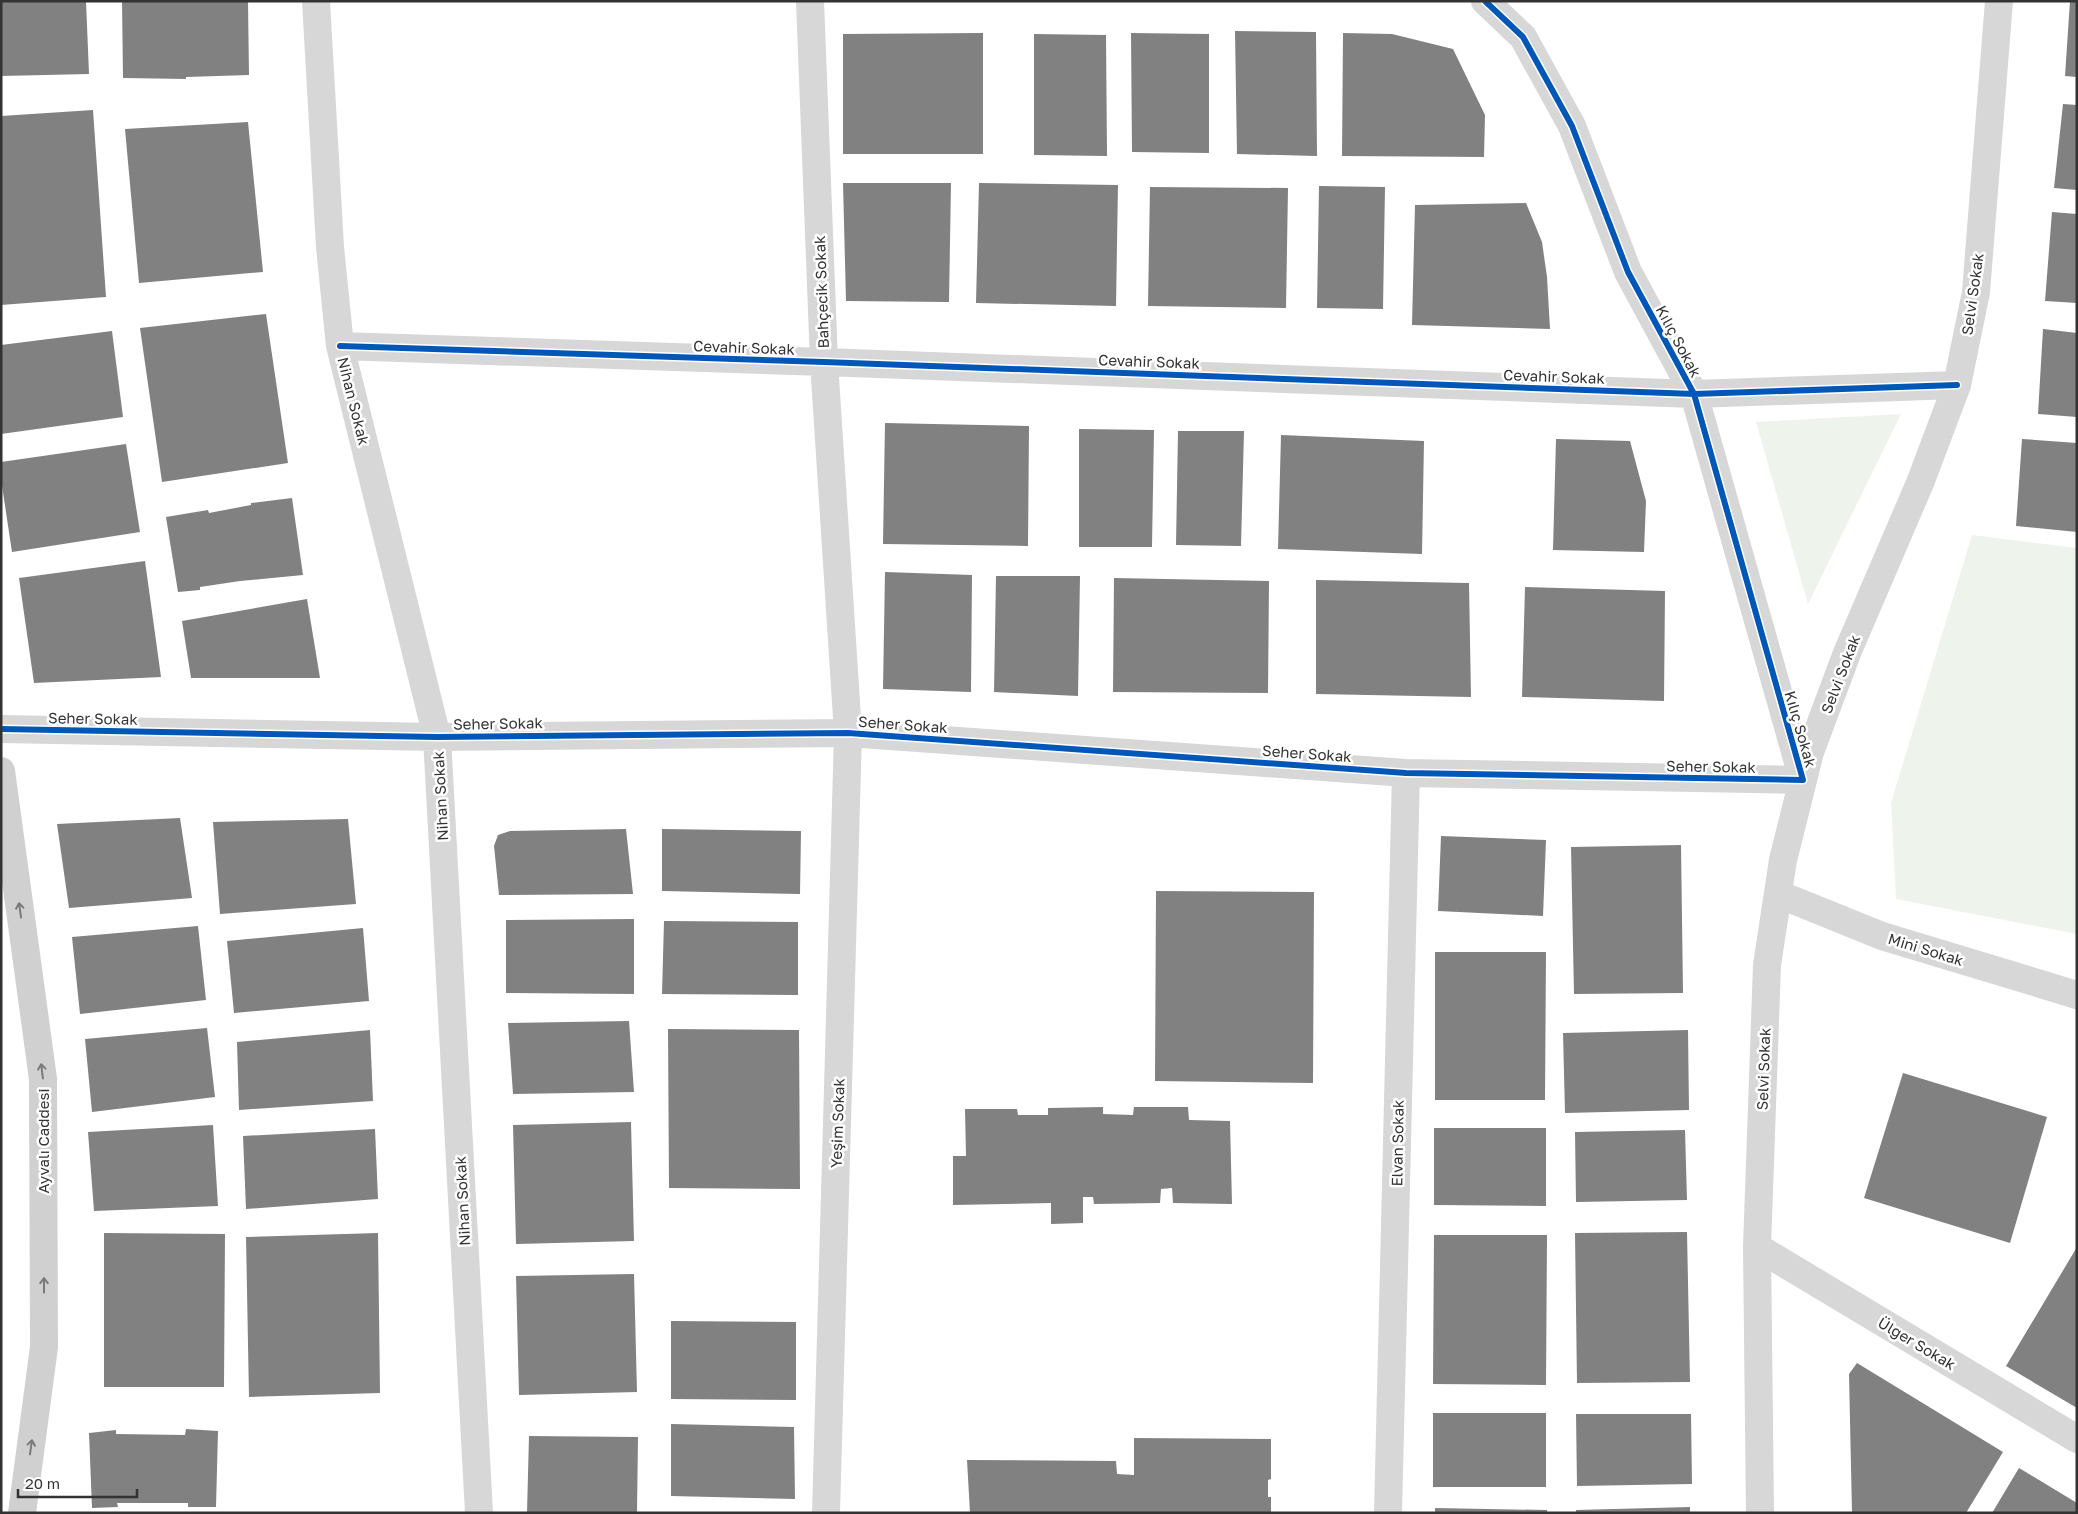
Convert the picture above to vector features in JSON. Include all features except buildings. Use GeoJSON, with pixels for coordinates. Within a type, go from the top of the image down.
{"type":"FeatureCollection","features":[{"type":"Feature","properties":{"kind":"main road","name":"Ayvalı Caddesi"},"geometry":{"type":"LineString","coordinates":[[1,772],[43,1078],[44,1347],[22,1513]]}},
{"type":"Feature","properties":{"kind":"street","name":"Nihan Sokak"},"geometry":{"type":"LineString","coordinates":[[316,1],[330,247],[340,346],[437,736],[479,1513]]}},
{"type":"Feature","properties":{"kind":"street","name":"Bahçecik Sokak"},"geometry":{"type":"LineString","coordinates":[[810,1],[824,362],[848,733]]}},
{"type":"Feature","properties":{"kind":"street","name":"Kılıç Sokak"},"geometry":{"type":"LineString","coordinates":[[1485,1],[1522,37],[1572,126],[1628,272],[1694,394],[1803,780]]}},
{"type":"Feature","properties":{"kind":"street","name":"Selvi Sokak"},"geometry":{"type":"LineString","coordinates":[[1760,1513],[1757,1247],[1767,965],[1783,860],[1810,752],[1847,653],[1920,484],[1956,385],[1976,292],[1999,1]]}},
{"type":"Feature","properties":{"kind":"street","name":"Cevahir Sokak"},"geometry":{"type":"LineString","coordinates":[[340,346],[1694,394],[1956,385]]}},
{"type":"Feature","properties":{"kind":"street","name":"Seher Sokak"},"geometry":{"type":"LineString","coordinates":[[1,729],[437,736],[848,733],[1406,773],[1803,780]]}},
{"type":"Feature","properties":{"kind":"street","name":"Yeşim Sokak"},"geometry":{"type":"LineString","coordinates":[[826,1513],[848,733]]}},
{"type":"Feature","properties":{"kind":"street","name":"Elvan Sokak"},"geometry":{"type":"LineString","coordinates":[[1388,1513],[1406,773]]}},
{"type":"Feature","properties":{"kind":"street","name":"Mini Sokak"},"geometry":{"type":"LineString","coordinates":[[1778,894],[1882,936],[2077,996]]}},
{"type":"Feature","properties":{"kind":"street","name":"Ülger Sokak"},"geometry":{"type":"LineString","coordinates":[[1757,1247],[2077,1439]]}},
{"type":"Feature","properties":{"kind":"shaded area"},"geometry":{"type":"Polygon","coordinates":[[[1901,414],[1808,604],[1756,422],[1901,414]]]}},
{"type":"Feature","properties":{"kind":"shaded area"},"geometry":{"type":"Polygon","coordinates":[[[1972,535],[2077,548],[2077,934],[1896,899],[1891,803],[1972,535]]]}},
{"type":"Feature","properties":{"kind":"cycle path"},"geometry":{"type":"LineString","coordinates":[[1,729],[437,737],[848,733],[1406,773],[1803,780],[1694,394],[1628,272],[1572,126],[1523,37],[1485,1]]}},
{"type":"Feature","properties":{"kind":"cycle path"},"geometry":{"type":"LineString","coordinates":[[340,346],[1694,394],[1957,385]]}}]}
